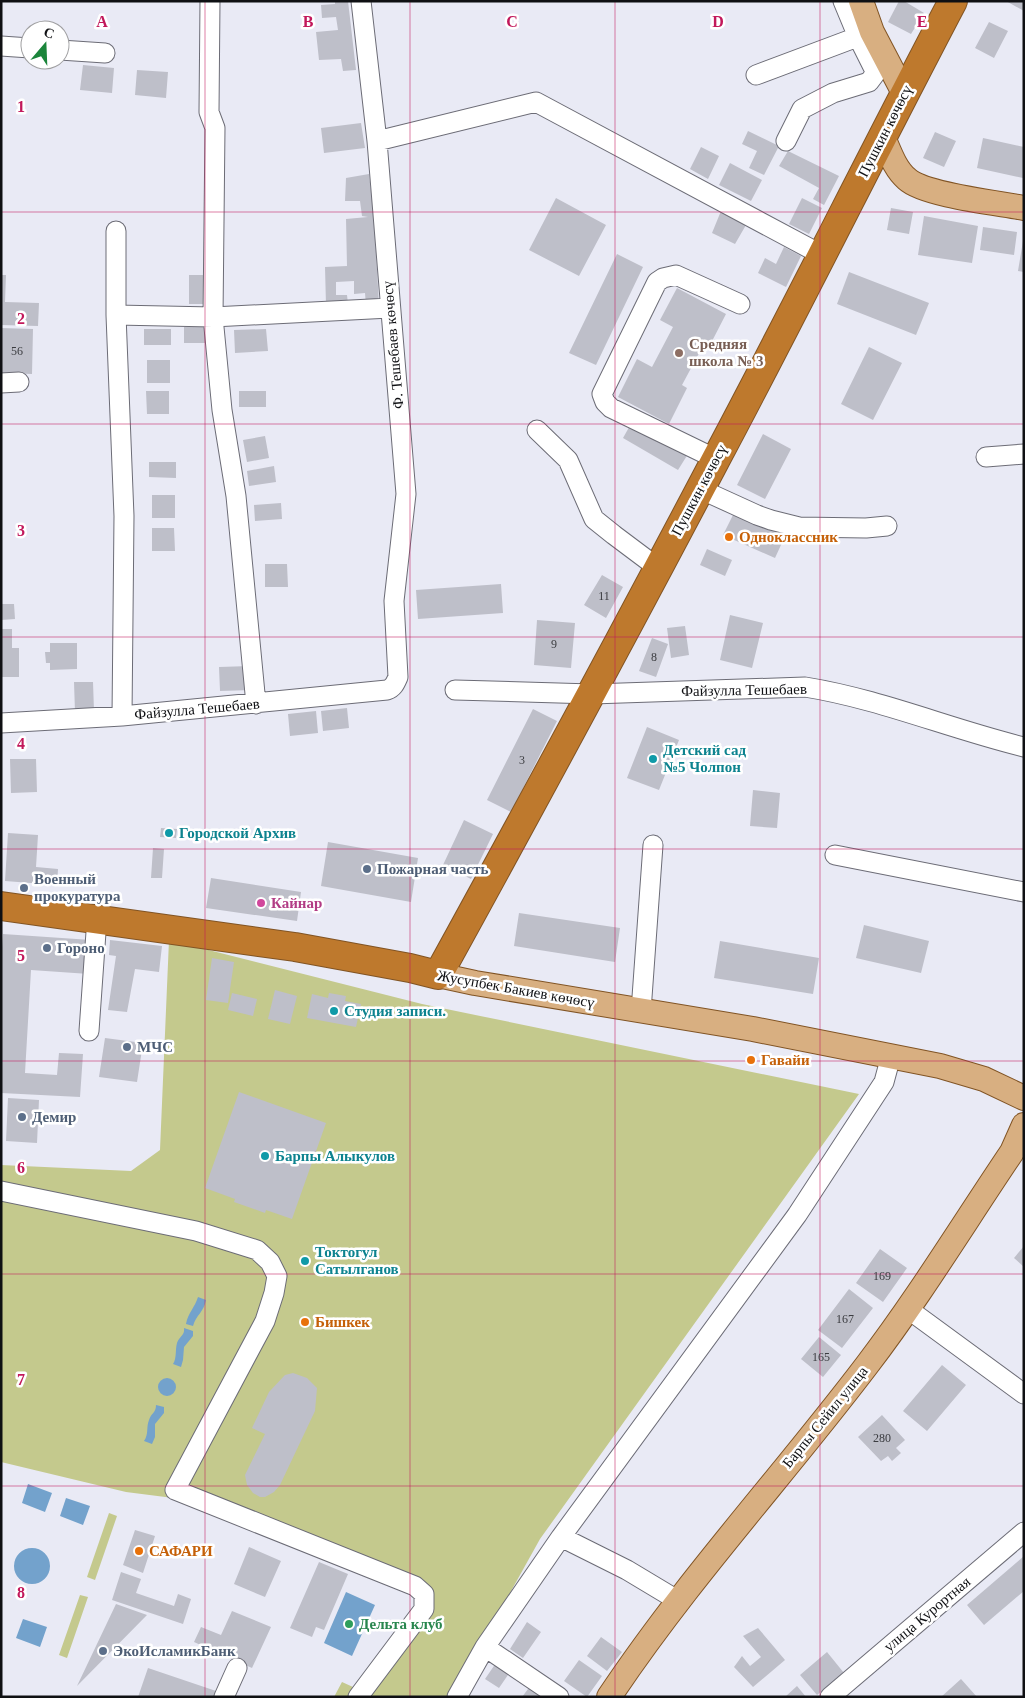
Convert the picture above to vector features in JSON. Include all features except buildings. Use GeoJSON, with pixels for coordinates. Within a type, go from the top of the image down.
{"type":"FeatureCollection","features":[{"type":"Feature","properties":{"kind":"highway","name":"Пушкин көчөсү"},"geometry":{"type":"LineString","coordinates":[[438,975],[592,694],[953,1]]}},
{"type":"Feature","properties":{"kind":"highway","name":"Жусупбек Бакиев көчөсү"},"geometry":{"type":"LineString","coordinates":[[1,906],[295,947],[438,975]]}},
{"type":"Feature","properties":{"kind":"main road"},"geometry":{"type":"LineString","coordinates":[[861,1],[865,34],[904,93]]}},
{"type":"Feature","properties":{"kind":"main road"},"geometry":{"type":"LineString","coordinates":[[882,135],[896,168],[907,180],[928,190],[1024,208]]}},
{"type":"Feature","properties":{"kind":"main road","name":"Жусупбек Бакиев көчөсү"},"geometry":{"type":"LineString","coordinates":[[438,975],[475,984],[754,1030],[891,1056],[963,1072],[984,1079],[1024,1098]]}},
{"type":"Feature","properties":{"kind":"main road","name":"Барпы Сейил улица"},"geometry":{"type":"LineString","coordinates":[[609,1697],[677,1600],[866,1366],[908,1309],[1012,1152],[1024,1125]]}},
{"type":"Feature","properties":{"kind":"street"},"geometry":{"type":"LineString","coordinates":[[210,1],[209,112],[216,128],[213,317],[222,410],[236,496],[256,704]]}},
{"type":"Feature","properties":{"kind":"street","name":"Ф. Тешебаев көчөсү"},"geometry":{"type":"LineString","coordinates":[[361,1],[377,142],[406,494],[394,601],[398,677],[392,688]]}},
{"type":"Feature","properties":{"kind":"street"},"geometry":{"type":"LineString","coordinates":[[786,141],[802,109],[833,93],[869,82],[874,74],[865,34],[843,1]]}},
{"type":"Feature","properties":{"kind":"street"},"geometry":{"type":"LineString","coordinates":[[756,75],[865,34]]}},
{"type":"Feature","properties":{"kind":"street"},"geometry":{"type":"LineString","coordinates":[[1,46],[20,47]]}},
{"type":"Feature","properties":{"kind":"street"},"geometry":{"type":"LineString","coordinates":[[70,51],[105,53]]}},
{"type":"Feature","properties":{"kind":"street"},"geometry":{"type":"LineString","coordinates":[[377,142],[536,102],[822,255]]}},
{"type":"Feature","properties":{"kind":"street"},"geometry":{"type":"LineString","coordinates":[[116,231],[116,315],[124,516],[122,716]]}},
{"type":"Feature","properties":{"kind":"street"},"geometry":{"type":"LineString","coordinates":[[716,459],[612,408],[605,402],[602,394],[657,282],[663,278],[676,275],[740,304]]}},
{"type":"Feature","properties":{"kind":"street"},"geometry":{"type":"LineString","coordinates":[[116,315],[213,317],[390,308]]}},
{"type":"Feature","properties":{"kind":"street"},"geometry":{"type":"LineString","coordinates":[[537,430],[568,460],[594,519],[658,568]]}},
{"type":"Feature","properties":{"kind":"street"},"geometry":{"type":"LineString","coordinates":[[986,457],[1024,454]]}},
{"type":"Feature","properties":{"kind":"street"},"geometry":{"type":"LineString","coordinates":[[700,489],[771,520],[799,527],[866,528],[887,526]]}},
{"type":"Feature","properties":{"kind":"street","name":"Файзулла Тешебаев"},"geometry":{"type":"LineString","coordinates":[[455,690],[592,694],[805,687],[865,699],[990,739],[1024,747]]}},
{"type":"Feature","properties":{"kind":"street","name":"Файзулла Тешебаев"},"geometry":{"type":"LineString","coordinates":[[1,723],[122,716],[256,704],[392,688]]}},
{"type":"Feature","properties":{"kind":"street"},"geometry":{"type":"LineString","coordinates":[[641,1011],[653,845]]}},
{"type":"Feature","properties":{"kind":"street"},"geometry":{"type":"LineString","coordinates":[[835,855],[1024,892]]}},
{"type":"Feature","properties":{"kind":"street"},"geometry":{"type":"LineString","coordinates":[[89,1031],[97,918]]}},
{"type":"Feature","properties":{"kind":"street"},"geometry":{"type":"LineString","coordinates":[[457,1697],[485,1647],[560,1537],[797,1215],[884,1082],[891,1056]]}},
{"type":"Feature","properties":{"kind":"street"},"geometry":{"type":"LineString","coordinates":[[1,1191],[196,1231],[257,1250],[270,1262],[277,1276],[266,1321],[175,1490],[415,1586],[424,1594],[424,1609],[358,1697]]}},
{"type":"Feature","properties":{"kind":"street"},"geometry":{"type":"LineString","coordinates":[[908,1309],[1024,1394]]}},
{"type":"Feature","properties":{"kind":"street","name":"улица Курортная"},"geometry":{"type":"LineString","coordinates":[[830,1697],[1024,1532]]}},
{"type":"Feature","properties":{"kind":"street"},"geometry":{"type":"LineString","coordinates":[[560,1537],[627,1570],[677,1600]]}},
{"type":"Feature","properties":{"kind":"street"},"geometry":{"type":"LineString","coordinates":[[485,1647],[558,1697]]}},
{"type":"Feature","properties":{"kind":"street"},"geometry":{"type":"LineString","coordinates":[[224,1697],[237,1668]]}},
{"type":"Feature","properties":{"kind":"green space"},"geometry":{"type":"Polygon","coordinates":[[[169,940],[422,1004],[859,1094],[540,1539],[452,1697],[334,1697],[342,1682],[364,1692],[423,1599],[181,1499],[126,1492],[1,1462],[1,1165],[131,1171],[160,1150],[169,940]]]}},
{"type":"Feature","properties":{"kind":"green space"},"geometry":{"type":"Polygon","coordinates":[[[109,1513],[117,1516],[95,1580],[87,1577],[109,1513]]]}},
{"type":"Feature","properties":{"kind":"green space"},"geometry":{"type":"Polygon","coordinates":[[[80,1595],[88,1597],[67,1658],[59,1655],[80,1595]]]}},
{"type":"Feature","properties":{"kind":"water"},"geometry":{"type":"Polygon","coordinates":[[[198,1297],[206,1300],[204,1308],[193,1326],[186,1324],[188,1317],[198,1297]]]}},
{"type":"Feature","properties":{"kind":"water"},"geometry":{"type":"Polygon","coordinates":[[[184,1328],[193,1331],[193,1336],[184,1347],[181,1367],[173,1364],[177,1343],[184,1333],[184,1328]]]}},
{"type":"Feature","properties":{"kind":"water"},"geometry":{"type":"Polygon","coordinates":[[[167,1378],[173,1381],[176,1387],[173,1393],[167,1396],[161,1393],[158,1387],[161,1381],[167,1378]]]}},
{"type":"Feature","properties":{"kind":"water"},"geometry":{"type":"Polygon","coordinates":[[[156,1405],[164,1407],[164,1413],[155,1424],[155,1437],[152,1444],[144,1441],[149,1420],[156,1405]]]}},
{"type":"Feature","properties":{"kind":"water"},"geometry":{"type":"Polygon","coordinates":[[[28,1484],[52,1493],[45,1512],[22,1503],[28,1484]]]}},
{"type":"Feature","properties":{"kind":"water"},"geometry":{"type":"Polygon","coordinates":[[[66,1498],[90,1506],[83,1525],[60,1516],[66,1498]]]}},
{"type":"Feature","properties":{"kind":"water"},"geometry":{"type":"Polygon","coordinates":[[[32,1548],[39,1549],[45,1553],[49,1559],[49,1573],[45,1579],[39,1583],[32,1584],[25,1583],[19,1579],[15,1573],[14,1566],[15,1559],[19,1553],[25,1549],[32,1548]]]}},
{"type":"Feature","properties":{"kind":"water","name":"Дельта клуб"},"geometry":{"type":"Polygon","coordinates":[[[346,1592],[375,1605],[352,1656],[324,1643],[346,1592]]]}},
{"type":"Feature","properties":{"kind":"water"},"geometry":{"type":"Polygon","coordinates":[[[23,1619],[47,1627],[40,1647],[16,1638],[23,1619]]]}},
{"type":"Feature","properties":{"kind":"place","name":"Средняя школа № 3"},"geometry":{"type":"Point","coordinates":[679,353]}},
{"type":"Feature","properties":{"kind":"place","name":"Одноклассник"},"geometry":{"type":"Point","coordinates":[729,537]}},
{"type":"Feature","properties":{"kind":"place","name":"Детский сад №5 Чолпон"},"geometry":{"type":"Point","coordinates":[653,759]}},
{"type":"Feature","properties":{"kind":"place","name":"Городской Архив"},"geometry":{"type":"Point","coordinates":[169,833]}},
{"type":"Feature","properties":{"kind":"place","name":"Пожарная часть"},"geometry":{"type":"Point","coordinates":[367,869]}},
{"type":"Feature","properties":{"kind":"place","name":"Военный прокуратура"},"geometry":{"type":"Point","coordinates":[24,888]}},
{"type":"Feature","properties":{"kind":"place","name":"Кайнар"},"geometry":{"type":"Point","coordinates":[261,903]}},
{"type":"Feature","properties":{"kind":"place","name":"Гороно"},"geometry":{"type":"Point","coordinates":[47,948]}},
{"type":"Feature","properties":{"kind":"place","name":"Студия записи."},"geometry":{"type":"Point","coordinates":[334,1011]}},
{"type":"Feature","properties":{"kind":"place","name":"МЧС"},"geometry":{"type":"Point","coordinates":[127,1047]}},
{"type":"Feature","properties":{"kind":"place","name":"Гавайи"},"geometry":{"type":"Point","coordinates":[751,1060]}},
{"type":"Feature","properties":{"kind":"place","name":"Демир"},"geometry":{"type":"Point","coordinates":[22,1117]}},
{"type":"Feature","properties":{"kind":"place","name":"Барпы Алыкулов"},"geometry":{"type":"Point","coordinates":[265,1156]}},
{"type":"Feature","properties":{"kind":"place","name":"Токтогул Сатылганов"},"geometry":{"type":"Point","coordinates":[305,1261]}},
{"type":"Feature","properties":{"kind":"place","name":"Бишкек"},"geometry":{"type":"Point","coordinates":[305,1322]}},
{"type":"Feature","properties":{"kind":"place","name":"САФАРИ"},"geometry":{"type":"Point","coordinates":[139,1551]}},
{"type":"Feature","properties":{"kind":"place","name":"Дельта клуб"},"geometry":{"type":"Point","coordinates":[349,1624]}},
{"type":"Feature","properties":{"kind":"place","name":"ЭкоИсламикБанк"},"geometry":{"type":"Point","coordinates":[103,1651]}}]}
